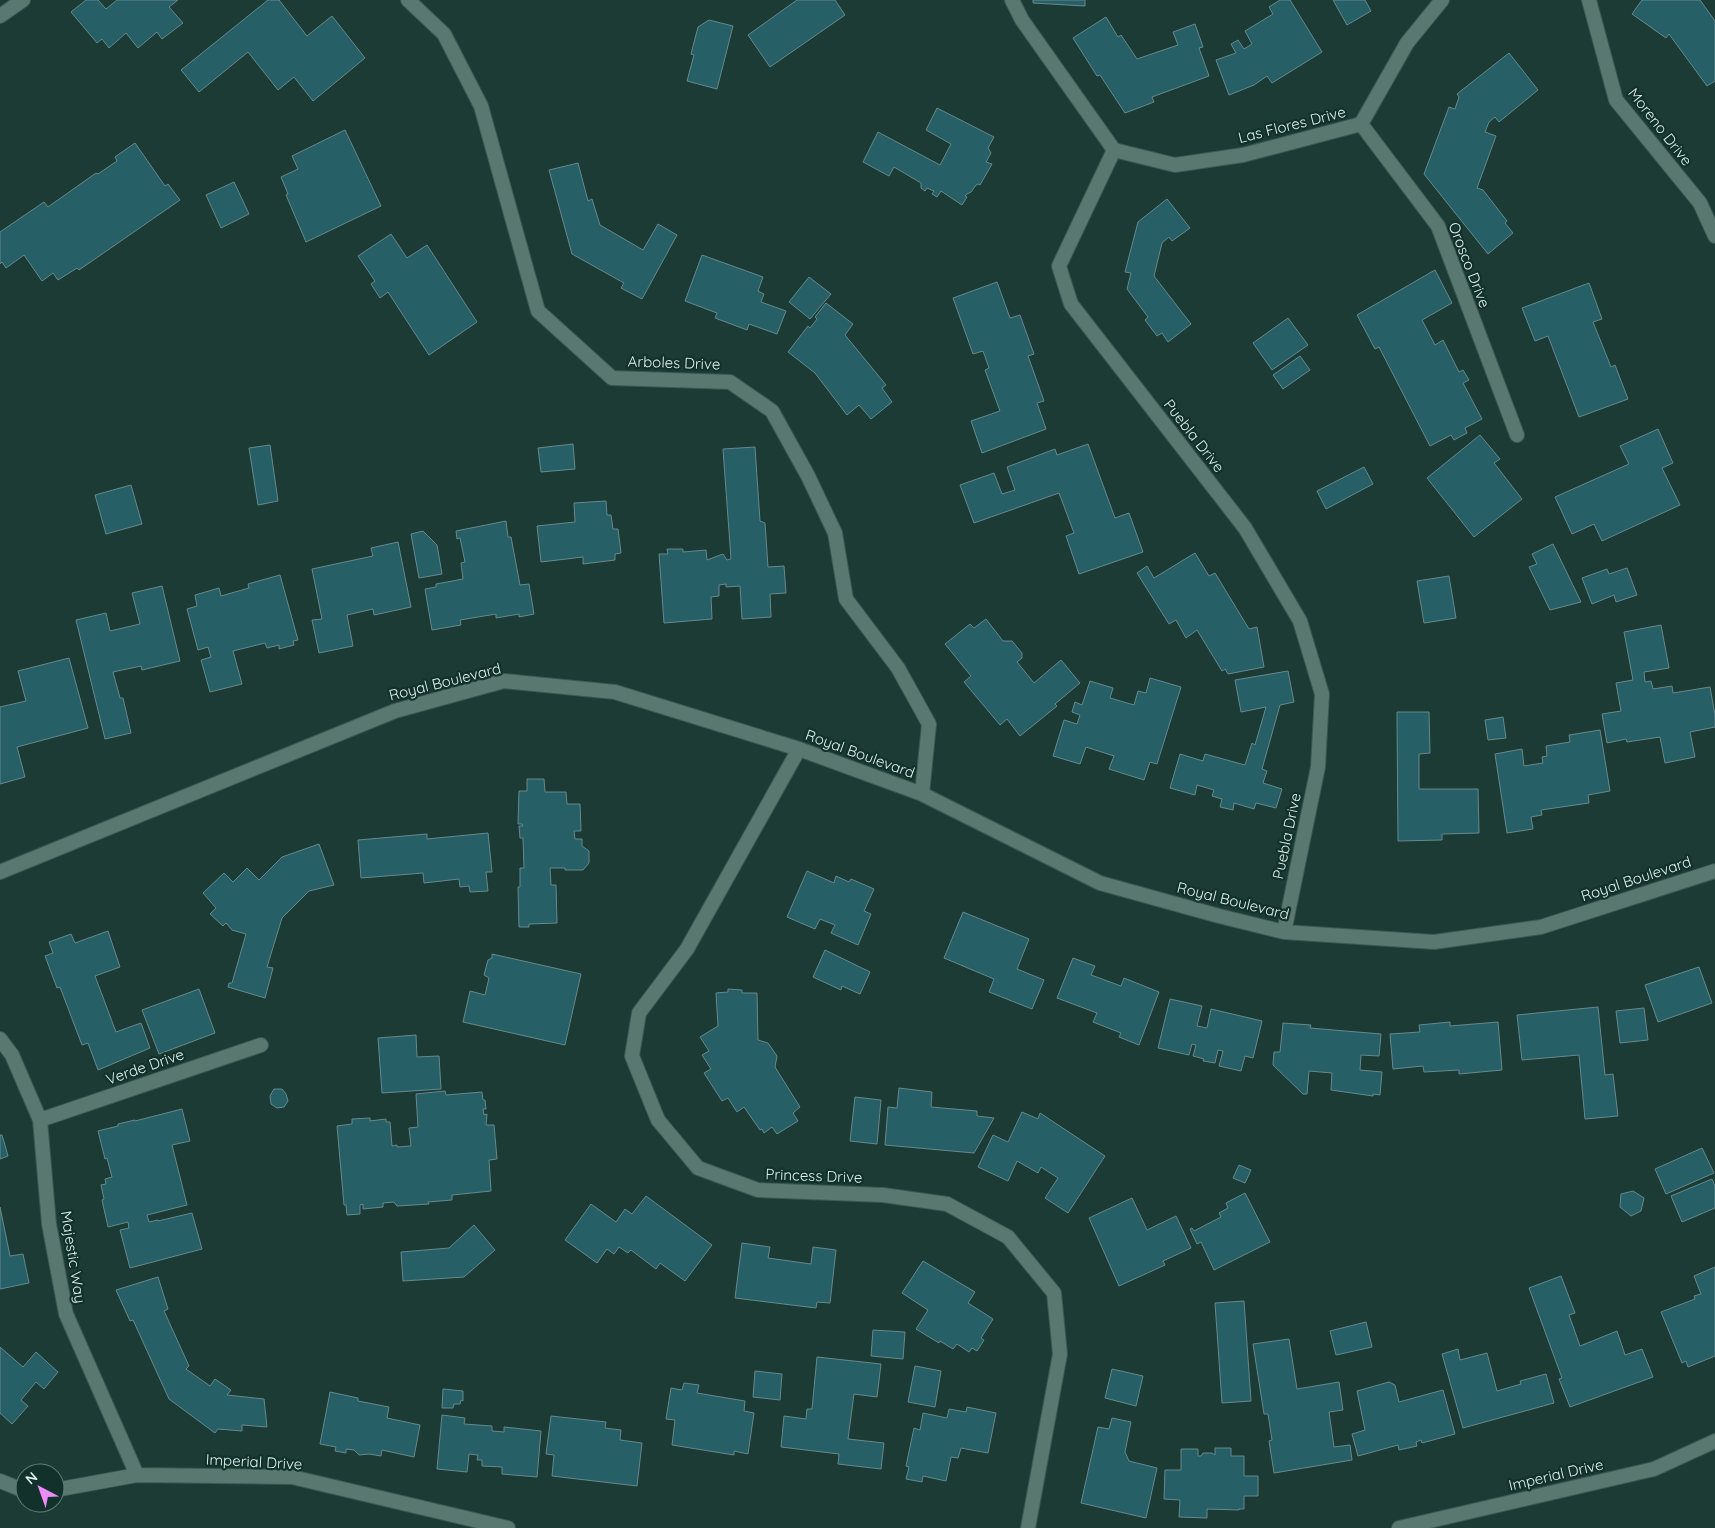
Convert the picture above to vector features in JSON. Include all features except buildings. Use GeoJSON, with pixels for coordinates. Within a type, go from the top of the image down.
{"type":"FeatureCollection","features":[{"type":"Feature","properties":{"kind":"street"},"geometry":{"type":"LineString","coordinates":[[0,16],[23,0]]}},
{"type":"Feature","properties":{"kind":"street","name":"Arboles Drive"},"geometry":{"type":"LineString","coordinates":[[408,0],[444,34],[481,106],[538,310],[612,378],[730,382],[772,411],[808,476],[835,533],[846,599],[898,668],[929,724],[922,794]]}},
{"type":"Feature","properties":{"kind":"street"},"geometry":{"type":"LineString","coordinates":[[1012,0],[1022,20],[1114,150]]}},
{"type":"Feature","properties":{"kind":"street","name":"Las Flores Drive"},"geometry":{"type":"LineString","coordinates":[[1114,150],[1175,165],[1243,155],[1361,124],[1407,43],[1442,0]]}},
{"type":"Feature","properties":{"kind":"street","name":"Moreno Drive"},"geometry":{"type":"LineString","coordinates":[[1589,0],[1616,100],[1700,203],[1715,236]]}},
{"type":"Feature","properties":{"kind":"street","name":"Orosco Drive"},"geometry":{"type":"LineString","coordinates":[[1361,124],[1438,226],[1517,436]]}},
{"type":"Feature","properties":{"kind":"street","name":"Puebla Drive"},"geometry":{"type":"LineString","coordinates":[[1114,150],[1059,266],[1071,304],[1245,528],[1300,621],[1322,694],[1318,767],[1284,932]]}},
{"type":"Feature","properties":{"kind":"street","name":"Royal Boulevard"},"geometry":{"type":"LineString","coordinates":[[0,872],[395,711],[504,681],[615,692],[799,749],[922,794],[1100,883],[1284,932],[1434,942],[1522,930],[1541,927],[1715,871]]}},
{"type":"Feature","properties":{"kind":"street","name":"Princess Drive"},"geometry":{"type":"LineString","coordinates":[[799,749],[687,949],[640,1013],[632,1056],[658,1120],[698,1168],[758,1190],[883,1195],[947,1204],[1008,1237],[1054,1293],[1060,1354],[1028,1528]]}},
{"type":"Feature","properties":{"kind":"street","name":"Majestic Way"},"geometry":{"type":"LineString","coordinates":[[0,1039],[12,1055],[40,1120],[49,1224],[66,1314],[137,1475]]}},
{"type":"Feature","properties":{"kind":"street","name":"Verde Drive"},"geometry":{"type":"LineString","coordinates":[[40,1120],[261,1045]]}},
{"type":"Feature","properties":{"kind":"street","name":"Imperial Drive"},"geometry":{"type":"LineString","coordinates":[[1399,1528],[1654,1469],[1715,1441]]}},
{"type":"Feature","properties":{"kind":"street","name":"Imperial Drive"},"geometry":{"type":"LineString","coordinates":[[65,1488],[137,1475],[292,1477],[508,1528]]}},
{"type":"Feature","properties":{"kind":"street"},"geometry":{"type":"LineString","coordinates":[[0,1481],[15,1487]]}}]}
